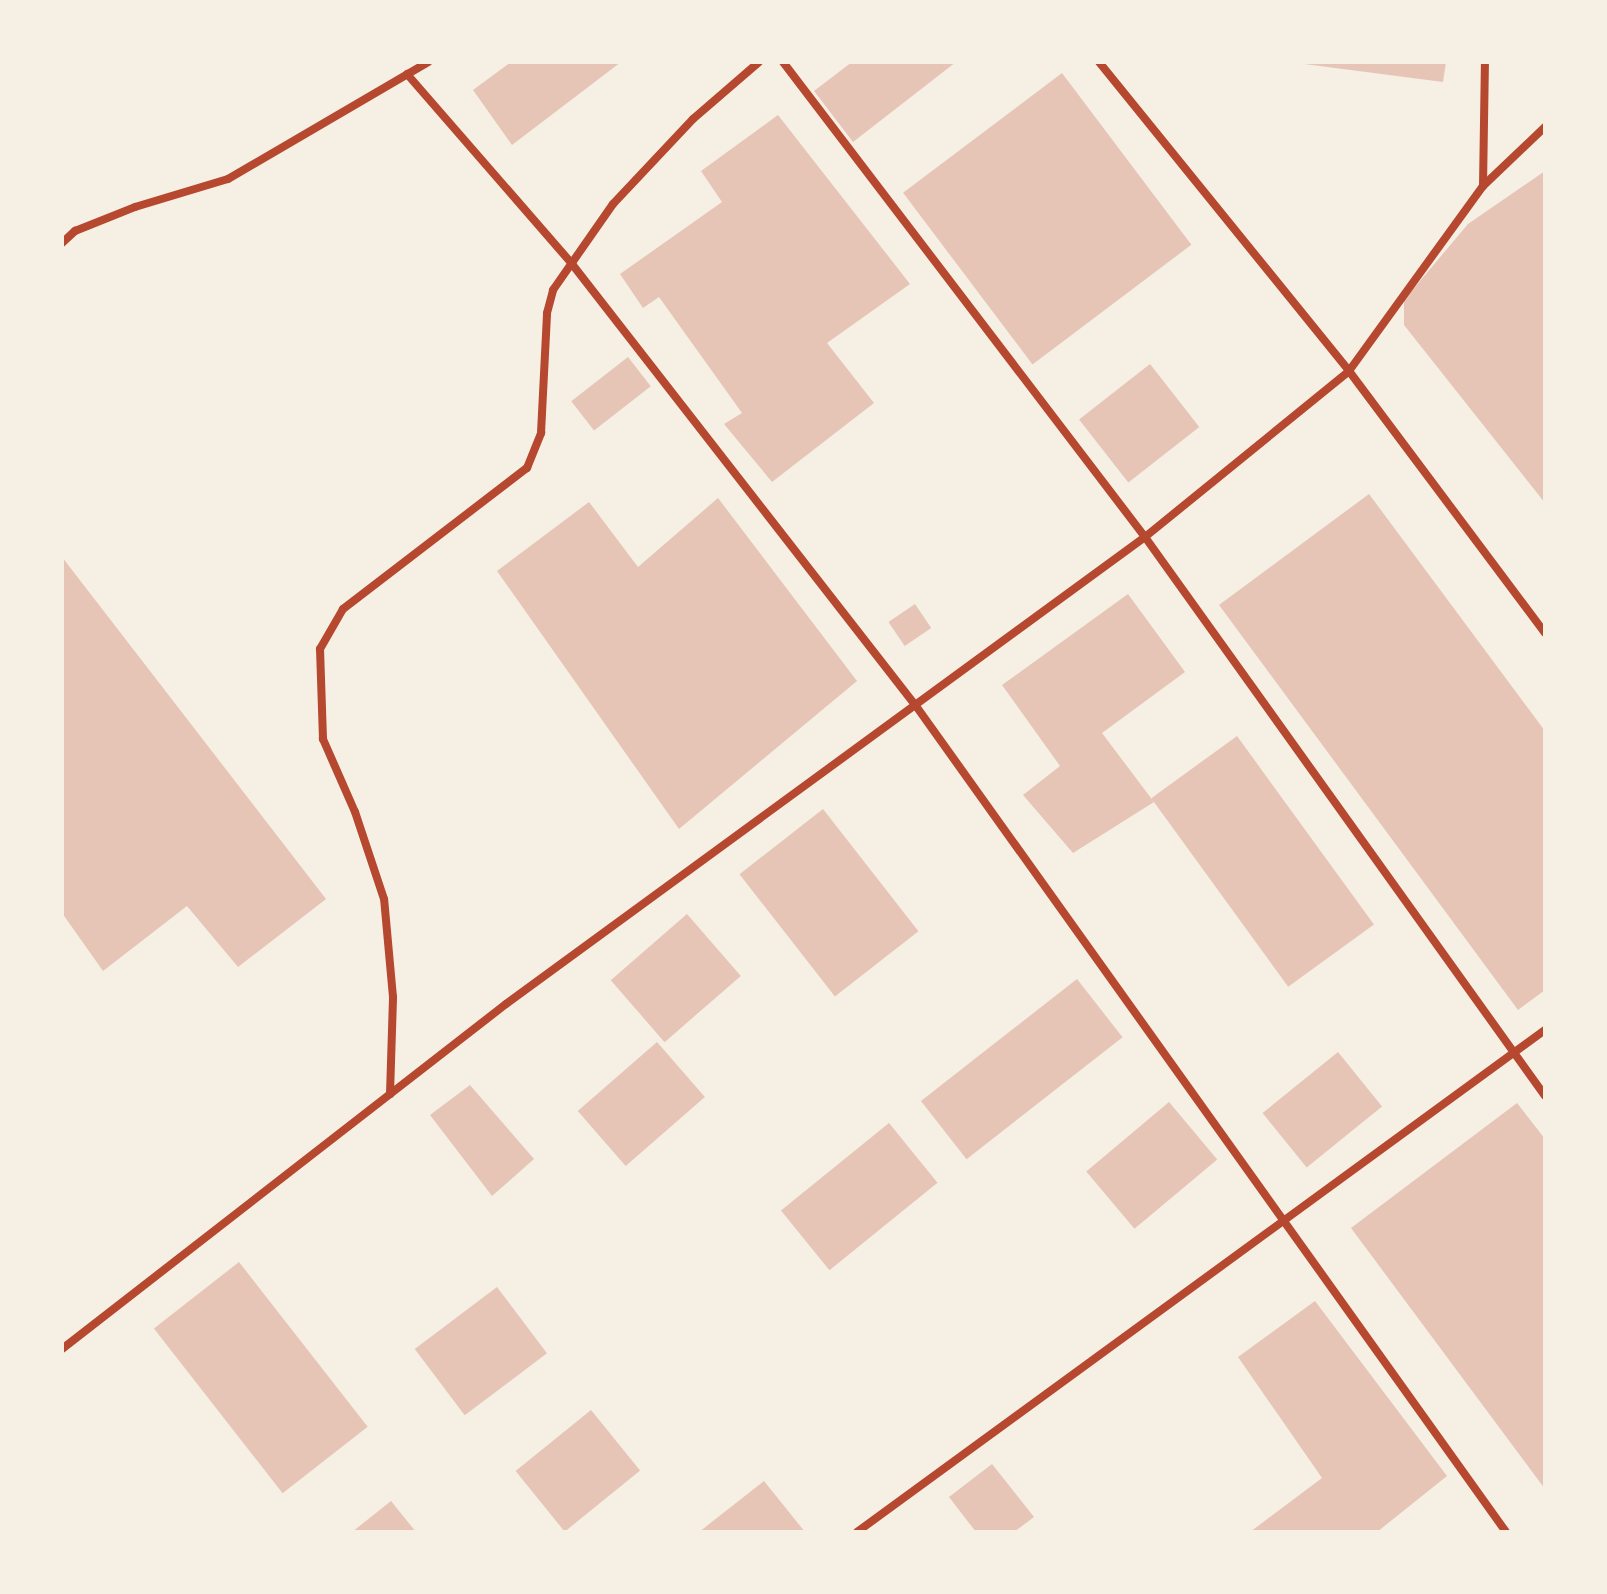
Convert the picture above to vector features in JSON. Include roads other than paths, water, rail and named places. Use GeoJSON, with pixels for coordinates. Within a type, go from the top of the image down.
{"type":"FeatureCollection","features":[{"type":"Feature","properties":{"kind":"street"},"geometry":{"type":"LineString","coordinates":[[62,243],[75,231],[135,207],[228,179],[428,62]]}},
{"type":"Feature","properties":{"kind":"street"},"geometry":{"type":"LineString","coordinates":[[390,1094],[393,997],[384,899],[355,812],[323,739],[320,649],[343,609],[527,468],[541,433],[547,313],[553,290],[613,204],[693,119],[759,62]]}},
{"type":"Feature","properties":{"kind":"street"},"geometry":{"type":"LineString","coordinates":[[783,62],[1145,537],[1545,1096]]}},
{"type":"Feature","properties":{"kind":"street"},"geometry":{"type":"LineString","coordinates":[[1099,62],[1349,371],[1545,633]]}},
{"type":"Feature","properties":{"kind":"street"},"geometry":{"type":"LineString","coordinates":[[1483,186],[1485,62]]}},
{"type":"Feature","properties":{"kind":"street"},"geometry":{"type":"LineString","coordinates":[[407,74],[572,264],[916,706],[1506,1532]]}},
{"type":"Feature","properties":{"kind":"street"},"geometry":{"type":"LineString","coordinates":[[62,1349],[506,1004],[1145,537],[1349,371],[1483,186],[1545,127]]}},
{"type":"Feature","properties":{"kind":"street"},"geometry":{"type":"LineString","coordinates":[[857,1532],[1545,1030]]}}]}
